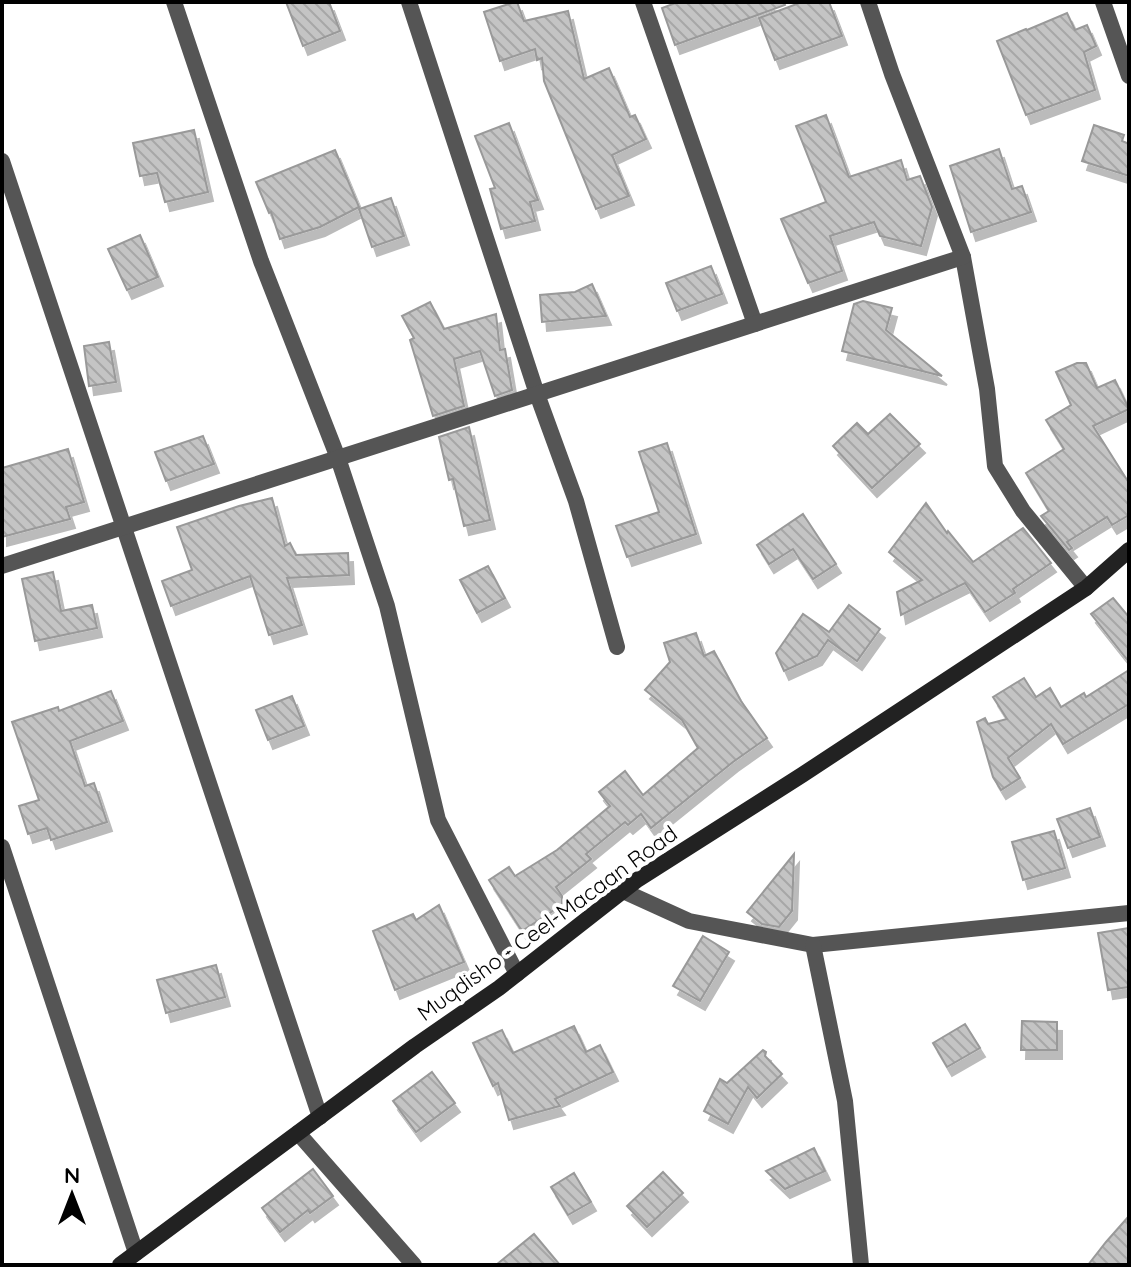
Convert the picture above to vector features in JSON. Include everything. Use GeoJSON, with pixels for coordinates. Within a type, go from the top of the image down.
{"type":"FeatureCollection","features":[{"type":"Feature","properties":{"kind":"street"},"geometry":{"type":"LineString","coordinates":[[174,2],[261,261],[338,458],[387,606],[438,820],[517,974]]}},
{"type":"Feature","properties":{"kind":"street"},"geometry":{"type":"LineString","coordinates":[[409,2],[537,394],[576,501],[617,647]]}},
{"type":"Feature","properties":{"kind":"street"},"geometry":{"type":"LineString","coordinates":[[643,2],[755,324]]}},
{"type":"Feature","properties":{"kind":"street"},"geometry":{"type":"LineString","coordinates":[[868,2],[892,74],[963,257],[987,389],[995,466],[1023,511],[1086,588]]}},
{"type":"Feature","properties":{"kind":"street"},"geometry":{"type":"LineString","coordinates":[[1103,2],[1129,76]]}},
{"type":"Feature","properties":{"kind":"street"},"geometry":{"type":"LineString","coordinates":[[2,161],[320,1117]]}},
{"type":"Feature","properties":{"kind":"street"},"geometry":{"type":"LineString","coordinates":[[2,566],[963,257]]}},
{"type":"Feature","properties":{"kind":"street","name":"Muqdisho - Ceel-Macaan Road"},"geometry":{"type":"LineString","coordinates":[[120,1265],[517,974],[637,880],[1086,588],[1129,550]]}},
{"type":"Feature","properties":{"kind":"street"},"geometry":{"type":"LineString","coordinates":[[2,847],[136,1253]]}},
{"type":"Feature","properties":{"kind":"street"},"geometry":{"type":"LineString","coordinates":[[623,891],[689,921],[813,945],[1129,913]]}},
{"type":"Feature","properties":{"kind":"street"},"geometry":{"type":"LineString","coordinates":[[813,945],[845,1101],[861,1265]]}},
{"type":"Feature","properties":{"kind":"street"},"geometry":{"type":"LineString","coordinates":[[298,1133],[414,1265]]}},
{"type":"Feature","properties":{"kind":"building"},"geometry":{"type":"Polygon","coordinates":[[[286,2],[329,2],[340,31],[303,46],[286,2]]]}},
{"type":"Feature","properties":{"kind":"building"},"geometry":{"type":"Polygon","coordinates":[[[517,2],[524,21],[568,11],[584,79],[609,68],[630,117],[635,115],[646,139],[612,155],[629,196],[596,209],[544,81],[542,58],[537,60],[535,49],[500,61],[484,12],[517,2]]]}},
{"type":"Feature","properties":{"kind":"building"},"geometry":{"type":"Polygon","coordinates":[[[678,2],[784,2],[785,5],[675,45],[662,8],[678,2]]]}},
{"type":"Feature","properties":{"kind":"building"},"geometry":{"type":"Polygon","coordinates":[[[802,2],[829,2],[842,36],[775,60],[759,18],[802,2]]]}},
{"type":"Feature","properties":{"kind":"building"},"geometry":{"type":"Polygon","coordinates":[[[1067,13],[1075,30],[1087,25],[1096,46],[1084,52],[1095,90],[1026,115],[997,41],[1067,13]]]}},
{"type":"Feature","properties":{"kind":"building"},"geometry":{"type":"Polygon","coordinates":[[[826,115],[849,177],[901,160],[907,180],[920,176],[932,207],[921,246],[880,236],[874,222],[830,236],[842,271],[808,283],[781,219],[826,202],[796,126],[826,115]]]}},
{"type":"Feature","properties":{"kind":"building"},"geometry":{"type":"Polygon","coordinates":[[[509,123],[538,200],[530,202],[535,221],[501,229],[490,189],[495,188],[475,136],[509,123]]]}},
{"type":"Feature","properties":{"kind":"building"},"geometry":{"type":"Polygon","coordinates":[[[1094,125],[1124,135],[1122,141],[1129,144],[1129,176],[1082,161],[1094,125]]]}},
{"type":"Feature","properties":{"kind":"building"},"geometry":{"type":"Polygon","coordinates":[[[194,130],[208,192],[165,202],[157,173],[140,176],[133,143],[194,130]]]}},
{"type":"Feature","properties":{"kind":"building"},"geometry":{"type":"Polygon","coordinates":[[[999,149],[1012,189],[1022,186],[1031,212],[971,232],[950,166],[999,149]]]}},
{"type":"Feature","properties":{"kind":"building"},"geometry":{"type":"Polygon","coordinates":[[[335,150],[359,207],[320,227],[280,239],[256,182],[335,150]]]}},
{"type":"Feature","properties":{"kind":"building"},"geometry":{"type":"Polygon","coordinates":[[[391,198],[404,236],[372,247],[359,209],[391,198]]]}},
{"type":"Feature","properties":{"kind":"building"},"geometry":{"type":"Polygon","coordinates":[[[140,235],[158,277],[127,290],[108,249],[140,235]]]}},
{"type":"Feature","properties":{"kind":"building"},"geometry":{"type":"Polygon","coordinates":[[[711,266],[722,294],[677,311],[666,283],[711,266]]]}},
{"type":"Feature","properties":{"kind":"building"},"geometry":{"type":"Polygon","coordinates":[[[592,284],[606,316],[542,322],[540,295],[575,292],[592,284]]]}},
{"type":"Feature","properties":{"kind":"building"},"geometry":{"type":"Polygon","coordinates":[[[863,301],[892,308],[886,330],[942,376],[842,351],[854,304],[863,301]]]}},
{"type":"Feature","properties":{"kind":"building"},"geometry":{"type":"Polygon","coordinates":[[[430,302],[444,329],[496,314],[500,350],[505,349],[512,390],[495,396],[480,351],[454,359],[464,406],[433,416],[410,340],[414,338],[402,316],[430,302]]]}},
{"type":"Feature","properties":{"kind":"building"},"geometry":{"type":"Polygon","coordinates":[[[109,342],[116,382],[89,386],[84,346],[109,342]]]}},
{"type":"Feature","properties":{"kind":"building"},"geometry":{"type":"Polygon","coordinates":[[[1077,363],[1086,363],[1097,388],[1115,380],[1129,409],[1093,426],[1129,483],[1129,515],[1112,525],[1107,517],[1067,542],[1072,548],[1069,550],[1041,516],[1049,511],[1026,473],[1064,449],[1046,420],[1071,405],[1056,372],[1077,363]]]}},
{"type":"Feature","properties":{"kind":"building"},"geometry":{"type":"Polygon","coordinates":[[[890,414],[920,444],[872,488],[833,446],[857,423],[868,434],[890,414]]]}},
{"type":"Feature","properties":{"kind":"building"},"geometry":{"type":"Polygon","coordinates":[[[469,427],[490,520],[464,526],[439,437],[469,427]]]}},
{"type":"Feature","properties":{"kind":"building"},"geometry":{"type":"Polygon","coordinates":[[[203,436],[214,464],[166,481],[155,452],[203,436]]]}},
{"type":"Feature","properties":{"kind":"building"},"geometry":{"type":"Polygon","coordinates":[[[667,443],[696,534],[627,557],[616,526],[659,512],[639,452],[667,443]]]}},
{"type":"Feature","properties":{"kind":"building"},"geometry":{"type":"Polygon","coordinates":[[[68,449],[84,502],[66,507],[70,519],[2,537],[2,468],[68,449]]]}},
{"type":"Feature","properties":{"kind":"building"},"geometry":{"type":"Polygon","coordinates":[[[272,498],[285,546],[290,543],[296,555],[348,553],[349,575],[287,578],[302,625],[269,635],[250,576],[171,606],[162,581],[192,570],[177,527],[272,498]]]}},
{"type":"Feature","properties":{"kind":"building"},"geometry":{"type":"Polygon","coordinates":[[[926,503],[973,562],[1023,528],[1051,563],[1013,589],[1015,593],[985,612],[965,583],[901,615],[897,592],[922,580],[889,552],[926,503]]]}},
{"type":"Feature","properties":{"kind":"building"},"geometry":{"type":"Polygon","coordinates":[[[803,514],[836,564],[813,579],[793,549],[769,564],[757,545],[803,514]]]}},
{"type":"Feature","properties":{"kind":"building"},"geometry":{"type":"Polygon","coordinates":[[[488,566],[505,598],[477,613],[460,580],[488,566]]]}},
{"type":"Feature","properties":{"kind":"building"},"geometry":{"type":"Polygon","coordinates":[[[53,572],[61,611],[92,605],[97,628],[35,641],[22,579],[53,572]]]}},
{"type":"Feature","properties":{"kind":"building"},"geometry":{"type":"Polygon","coordinates":[[[1113,598],[1129,617],[1129,662],[1091,614],[1113,598]]]}},
{"type":"Feature","properties":{"kind":"building"},"geometry":{"type":"Polygon","coordinates":[[[849,605],[880,629],[857,661],[828,640],[817,656],[784,671],[776,653],[803,614],[829,632],[849,605]]]}},
{"type":"Feature","properties":{"kind":"building"},"geometry":{"type":"Polygon","coordinates":[[[696,633],[704,656],[714,651],[741,701],[767,738],[651,828],[641,814],[628,825],[625,822],[586,854],[591,859],[556,887],[562,896],[562,905],[522,931],[489,880],[509,867],[515,876],[557,850],[610,806],[599,792],[625,771],[643,795],[698,748],[682,720],[645,690],[670,662],[664,643],[696,633]]]}},
{"type":"Feature","properties":{"kind":"building"},"geometry":{"type":"Polygon","coordinates":[[[1129,670],[1129,704],[1063,744],[1051,724],[1008,758],[1020,778],[1001,790],[993,777],[977,722],[985,718],[988,724],[1007,719],[993,697],[1024,678],[1036,697],[1050,688],[1061,707],[1084,693],[1086,697],[1129,670]]]}},
{"type":"Feature","properties":{"kind":"building"},"geometry":{"type":"Polygon","coordinates":[[[111,691],[123,721],[70,741],[85,786],[94,783],[107,822],[51,840],[47,828],[28,834],[19,806],[39,800],[12,722],[58,707],[59,711],[111,691]]]}},
{"type":"Feature","properties":{"kind":"building"},"geometry":{"type":"Polygon","coordinates":[[[292,696],[304,726],[268,740],[256,710],[292,696]]]}},
{"type":"Feature","properties":{"kind":"building"},"geometry":{"type":"Polygon","coordinates":[[[1090,808],[1100,837],[1068,848],[1057,819],[1090,808]]]}},
{"type":"Feature","properties":{"kind":"building"},"geometry":{"type":"Polygon","coordinates":[[[1054,831],[1065,868],[1023,880],[1012,842],[1054,831]]]}},
{"type":"Feature","properties":{"kind":"building"},"geometry":{"type":"Polygon","coordinates":[[[794,854],[792,911],[779,927],[762,924],[747,912],[794,854]]]}},
{"type":"Feature","properties":{"kind":"building"},"geometry":{"type":"Polygon","coordinates":[[[439,905],[464,962],[395,990],[373,931],[413,914],[416,920],[439,905]]]}},
{"type":"Feature","properties":{"kind":"building"},"geometry":{"type":"Polygon","coordinates":[[[1129,928],[1129,987],[1108,990],[1098,933],[1129,928]]]}},
{"type":"Feature","properties":{"kind":"building"},"geometry":{"type":"Polygon","coordinates":[[[703,936],[729,952],[700,1001],[673,986],[703,936]]]}},
{"type":"Feature","properties":{"kind":"building"},"geometry":{"type":"Polygon","coordinates":[[[216,965],[225,997],[166,1013],[157,980],[216,965]]]}},
{"type":"Feature","properties":{"kind":"building"},"geometry":{"type":"Polygon","coordinates":[[[1022,1021],[1057,1022],[1057,1050],[1021,1050],[1022,1021]]]}},
{"type":"Feature","properties":{"kind":"building"},"geometry":{"type":"Polygon","coordinates":[[[965,1024],[980,1048],[947,1067],[933,1043],[965,1024]]]}},
{"type":"Feature","properties":{"kind":"building"},"geometry":{"type":"Polygon","coordinates":[[[574,1026],[586,1052],[600,1045],[613,1072],[555,1099],[560,1106],[509,1120],[498,1083],[493,1086],[473,1043],[502,1030],[513,1053],[574,1026]]]}},
{"type":"Feature","properties":{"kind":"building"},"geometry":{"type":"Polygon","coordinates":[[[763,1050],[782,1074],[757,1098],[748,1087],[728,1124],[704,1111],[720,1079],[727,1083],[763,1050]]]}},
{"type":"Feature","properties":{"kind":"building"},"geometry":{"type":"Polygon","coordinates":[[[432,1072],[455,1103],[416,1132],[393,1101],[432,1072]]]}},
{"type":"Feature","properties":{"kind":"building"},"geometry":{"type":"Polygon","coordinates":[[[814,1148],[825,1171],[785,1189],[766,1171],[814,1148]]]}},
{"type":"Feature","properties":{"kind":"building"},"geometry":{"type":"Polygon","coordinates":[[[313,1169],[333,1196],[310,1213],[308,1210],[280,1232],[262,1208],[313,1169]]]}},
{"type":"Feature","properties":{"kind":"building"},"geometry":{"type":"Polygon","coordinates":[[[663,1172],[683,1193],[647,1227],[627,1206],[663,1172]]]}},
{"type":"Feature","properties":{"kind":"building"},"geometry":{"type":"Polygon","coordinates":[[[574,1173],[591,1202],[568,1215],[551,1187],[574,1173]]]}},
{"type":"Feature","properties":{"kind":"building"},"geometry":{"type":"Polygon","coordinates":[[[1129,1216],[1129,1265],[1088,1265],[1106,1242],[1129,1216]]]}},
{"type":"Feature","properties":{"kind":"building"},"geometry":{"type":"Polygon","coordinates":[[[534,1234],[560,1265],[496,1265],[534,1234]]]}}]}
